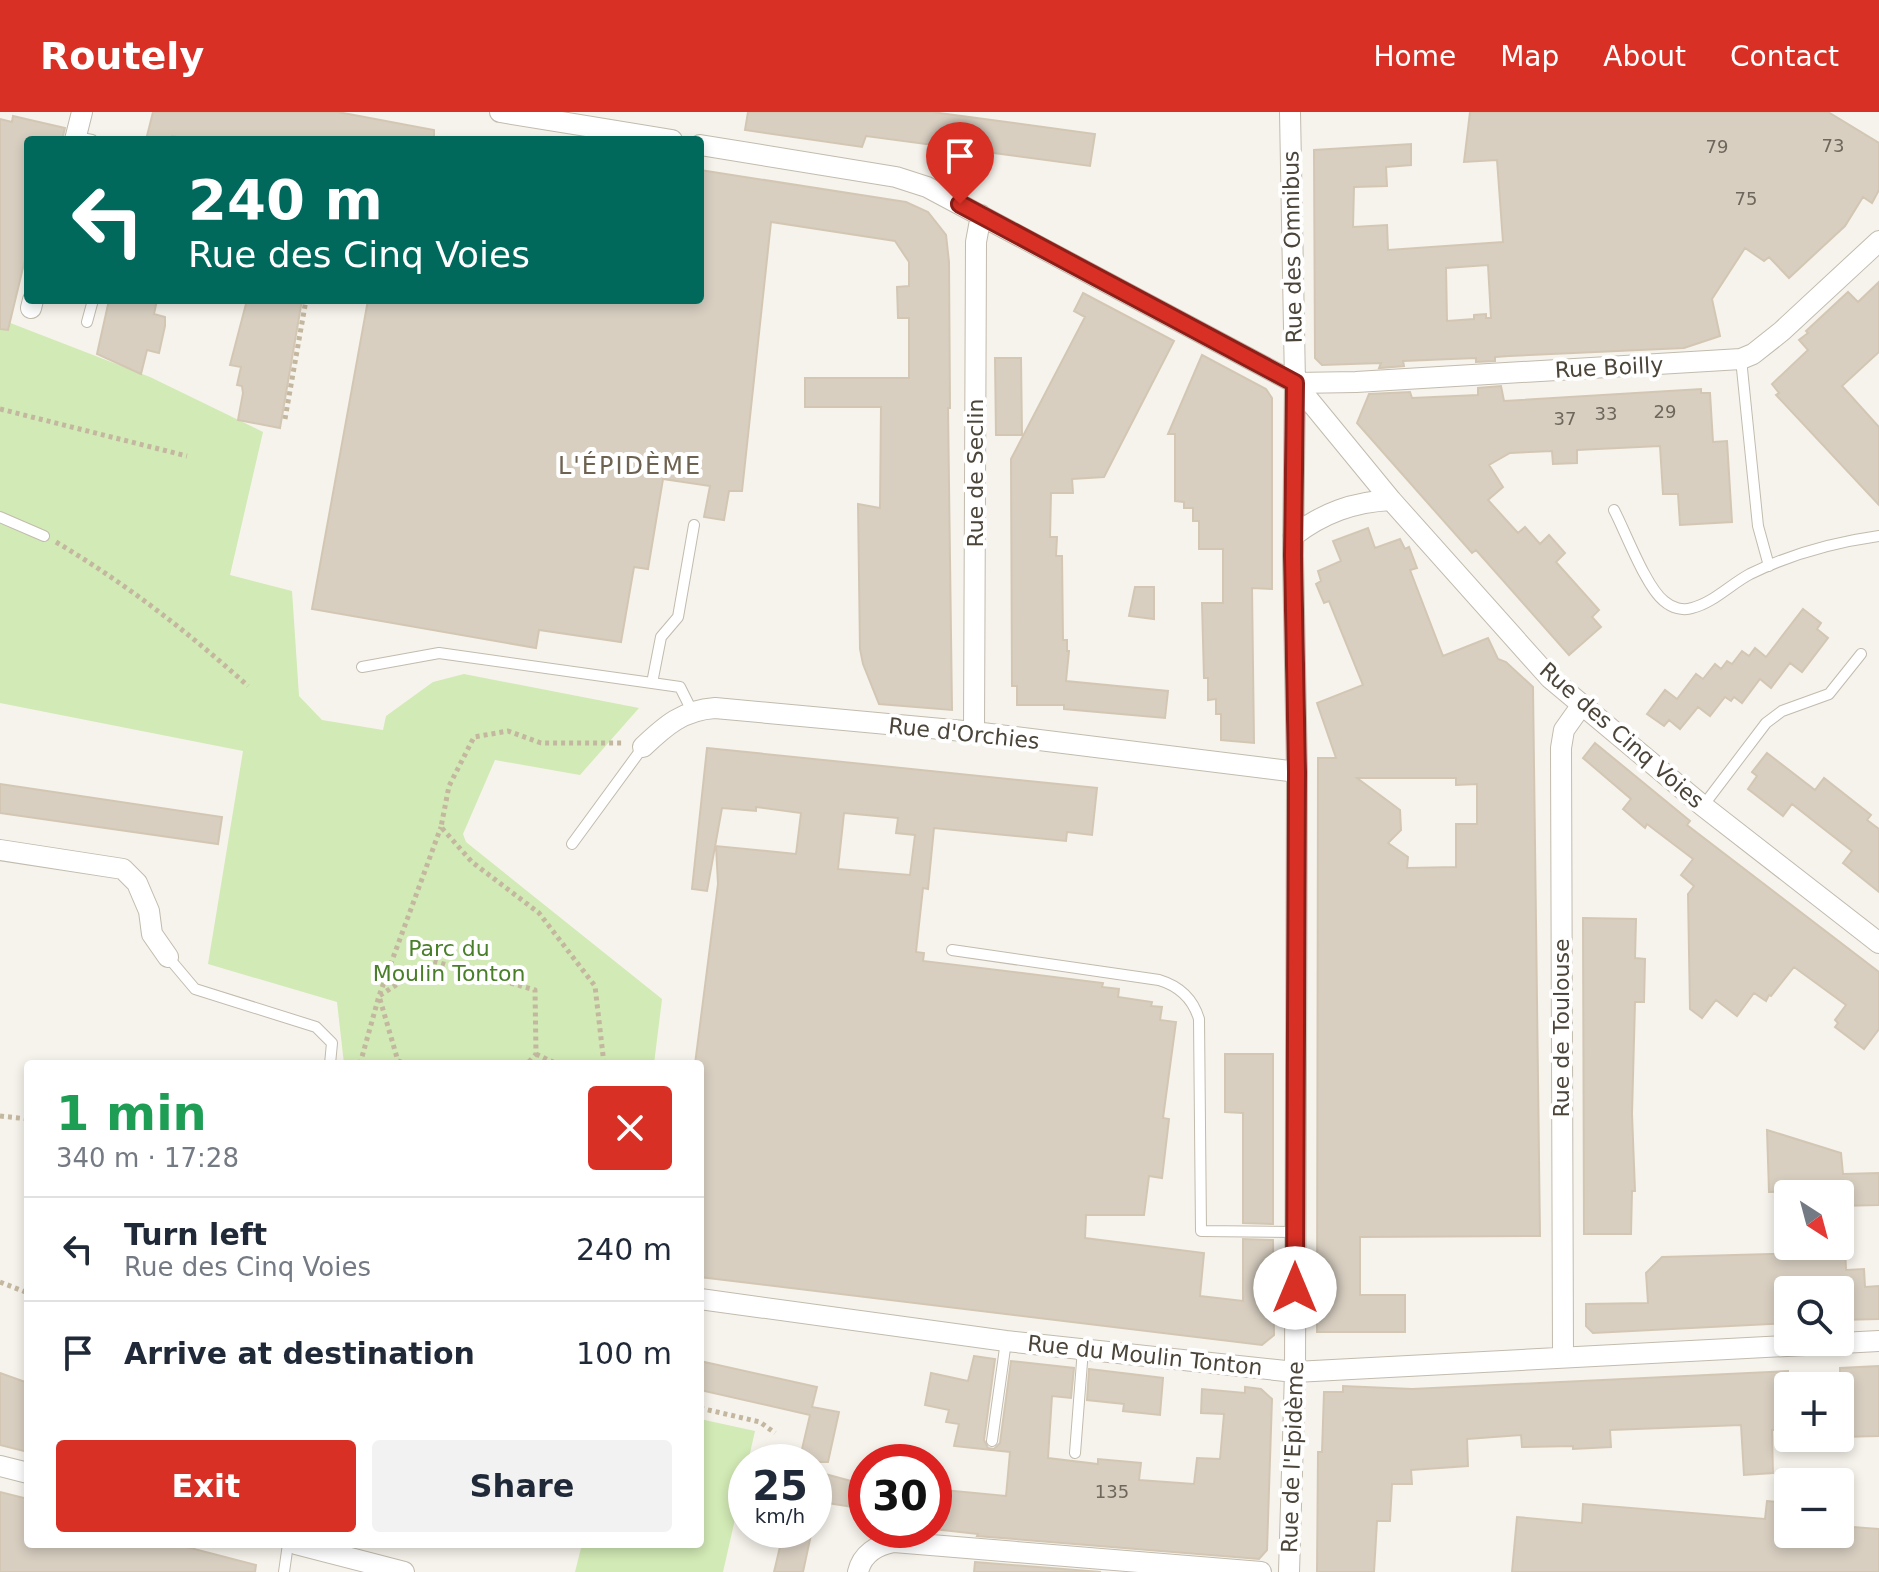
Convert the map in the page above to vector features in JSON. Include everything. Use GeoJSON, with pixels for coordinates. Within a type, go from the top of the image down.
{"type":"FeatureCollection","features":[{"type":"Feature","properties":{"kind":"street"},"geometry":{"type":"LineString","coordinates":[[81,136],[82,112]]}},
{"type":"Feature","properties":{"kind":"street"},"geometry":{"type":"LineString","coordinates":[[500,112],[646,136]]}},
{"type":"Feature","properties":{"kind":"street"},"geometry":{"type":"LineString","coordinates":[[621,132],[628,112]]}},
{"type":"Feature","properties":{"kind":"street","name":"Rue des Omnibus"},"geometry":{"type":"LineString","coordinates":[[1290,112],[1295,383]]}},
{"type":"Feature","properties":{"kind":"street","name":"Rue des Cinq Voies"},"geometry":{"type":"LineString","coordinates":[[704,146],[907,180],[940,193],[1295,383],[1391,500],[1550,678],[1703,806],[1879,943]]}},
{"type":"Feature","properties":{"kind":"street","name":"Rue de Seclin"},"geometry":{"type":"LineString","coordinates":[[974,732],[976,242],[981,215]]}},
{"type":"Feature","properties":{"kind":"street","name":"Rue Boilly"},"geometry":{"type":"LineString","coordinates":[[1295,383],[1741,359],[1765,346],[1879,241]]}},
{"type":"Feature","properties":{"kind":"street","name":"Rue de l'Epidème"},"geometry":{"type":"LineString","coordinates":[[1289,1572],[1295,1372],[1295,383]]}},
{"type":"Feature","properties":{"kind":"street"},"geometry":{"type":"LineString","coordinates":[[1293,536],[1341,508],[1363,502],[1391,500]]}},
{"type":"Feature","properties":{"kind":"street","name":"Rue de Toulouse"},"geometry":{"type":"LineString","coordinates":[[1563,1356],[1561,748],[1564,730],[1581,706]]}},
{"type":"Feature","properties":{"kind":"street","name":"Rue d'Orchies"},"geometry":{"type":"LineString","coordinates":[[692,711],[715,708],[974,732],[1297,772]]}},
{"type":"Feature","properties":{"kind":"street"},"geometry":{"type":"LineString","coordinates":[[643,747],[669,723],[692,711]]}},
{"type":"Feature","properties":{"kind":"street"},"geometry":{"type":"LineString","coordinates":[[0,850],[123,869],[137,883],[149,911],[152,934],[168,957]]}},
{"type":"Feature","properties":{"kind":"street","name":"Rue du Moulin Tonton"},"geometry":{"type":"LineString","coordinates":[[704,1300],[1006,1341],[1295,1372],[1879,1341]]}},
{"type":"Feature","properties":{"kind":"street"},"geometry":{"type":"LineString","coordinates":[[0,1466],[24,1472]]}},
{"type":"Feature","properties":{"kind":"street"},"geometry":{"type":"LineString","coordinates":[[858,1572],[864,1557],[871,1551],[894,1542],[1261,1572]]}},
{"type":"Feature","properties":{"kind":"street"},"geometry":{"type":"LineString","coordinates":[[311,1548],[404,1572]]}},
{"type":"Feature","properties":{"kind":"lane"},"geometry":{"type":"LineString","coordinates":[[87,322],[92,304]]}},
{"type":"Feature","properties":{"kind":"lane"},"geometry":{"type":"LineString","coordinates":[[1741,359],[1758,526],[1769,566]]}},
{"type":"Feature","properties":{"kind":"lane"},"geometry":{"type":"LineString","coordinates":[[1614,510],[1653,587],[1664,602],[1689,610],[1769,566],[1837,544],[1879,536]]}},
{"type":"Feature","properties":{"kind":"lane"},"geometry":{"type":"LineString","coordinates":[[0,517],[44,536]]}},
{"type":"Feature","properties":{"kind":"lane"},"geometry":{"type":"LineString","coordinates":[[652,683],[661,637],[678,617],[694,525]]}},
{"type":"Feature","properties":{"kind":"lane"},"geometry":{"type":"LineString","coordinates":[[362,667],[439,653],[680,687],[692,711]]}},
{"type":"Feature","properties":{"kind":"lane"},"geometry":{"type":"LineString","coordinates":[[1703,806],[1766,723],[1782,711],[1829,694],[1861,654]]}},
{"type":"Feature","properties":{"kind":"lane"},"geometry":{"type":"LineString","coordinates":[[572,844],[643,747]]}},
{"type":"Feature","properties":{"kind":"lane"},"geometry":{"type":"LineString","coordinates":[[952,950],[1159,980],[1176,987],[1191,1001],[1199,1019],[1201,1231],[1295,1232]]}},
{"type":"Feature","properties":{"kind":"lane"},"geometry":{"type":"LineString","coordinates":[[168,957],[195,989],[316,1027],[332,1043],[330,1060]]}},
{"type":"Feature","properties":{"kind":"lane"},"geometry":{"type":"LineString","coordinates":[[992,1441],[1006,1341]]}},
{"type":"Feature","properties":{"kind":"lane"},"geometry":{"type":"LineString","coordinates":[[1075,1453],[1083,1349]]}},
{"type":"Feature","properties":{"kind":"lane"},"geometry":{"type":"LineString","coordinates":[[284,1572],[287,1548]]}},
{"type":"Feature","properties":{"kind":"path"},"geometry":{"type":"LineString","coordinates":[[285,419],[305,304]]}},
{"type":"Feature","properties":{"kind":"path"},"geometry":{"type":"LineString","coordinates":[[0,409],[187,456]]}},
{"type":"Feature","properties":{"kind":"path"},"geometry":{"type":"LineString","coordinates":[[44,536],[93,564],[185,631],[248,686]]}},
{"type":"Feature","properties":{"kind":"path"},"geometry":{"type":"LineString","coordinates":[[361,1060],[379,996],[441,827],[449,786],[474,737],[508,731],[541,743],[614,742],[643,747]]}},
{"type":"Feature","properties":{"kind":"path"},"geometry":{"type":"LineString","coordinates":[[441,827],[472,862],[539,913],[595,986],[604,1060]]}},
{"type":"Feature","properties":{"kind":"path"},"geometry":{"type":"LineString","coordinates":[[379,996],[433,961],[535,990],[536,1054],[531,1060]]}},
{"type":"Feature","properties":{"kind":"path"},"geometry":{"type":"LineString","coordinates":[[379,996],[398,1060]]}},
{"type":"Feature","properties":{"kind":"path"},"geometry":{"type":"LineString","coordinates":[[536,1054],[549,1060]]}},
{"type":"Feature","properties":{"kind":"path"},"geometry":{"type":"LineString","coordinates":[[0,1116],[24,1119]]}},
{"type":"Feature","properties":{"kind":"path"},"geometry":{"type":"LineString","coordinates":[[0,1282],[24,1291]]}},
{"type":"Feature","properties":{"kind":"path"},"geometry":{"type":"LineString","coordinates":[[704,1409],[760,1422],[775,1433]]}},
{"type":"Feature","properties":{"kind":"green space","name":"Parc du Moulin Tonton"},"geometry":{"type":"Polygon","coordinates":[[[0,319],[150,377],[263,432],[230,575],[292,591],[299,696],[322,720],[383,730],[386,716],[433,682],[464,674],[639,708],[580,775],[495,760],[463,834],[466,842],[662,999],[654,1060],[344,1060],[337,1002],[208,964],[243,751],[0,703],[0,319]]]}},
{"type":"Feature","properties":{"kind":"green space"},"geometry":{"type":"Polygon","coordinates":[[[704,1420],[755,1431],[752,1444],[728,1444],[728,1548],[723,1572],[575,1572],[581,1548],[704,1548],[704,1420]]]}},
{"type":"Feature","properties":{"kind":"building"},"geometry":{"type":"Polygon","coordinates":[[[153,112],[338,112],[434,130],[434,136],[147,136],[153,112]]]}},
{"type":"Feature","properties":{"kind":"building"},"geometry":{"type":"Polygon","coordinates":[[[748,112],[932,112],[1095,134],[1090,166],[866,136],[862,147],[745,130],[748,112]]]}},
{"type":"Feature","properties":{"kind":"building"},"geometry":{"type":"Polygon","coordinates":[[[1470,112],[1828,112],[1879,143],[1879,190],[1872,203],[1863,197],[1845,226],[1789,278],[1769,257],[1764,261],[1745,248],[1712,299],[1720,336],[1684,348],[1509,356],[1495,357],[1495,361],[1476,362],[1476,358],[1403,361],[1404,366],[1379,368],[1381,363],[1322,365],[1315,358],[1314,150],[1411,144],[1411,165],[1386,167],[1387,186],[1354,187],[1353,227],[1387,225],[1388,250],[1503,242],[1497,160],[1464,162],[1470,112]],[[1488,265],[1446,268],[1447,321],[1474,319],[1474,315],[1486,314],[1486,318],[1491,318],[1488,265]]]}},
{"type":"Feature","properties":{"kind":"building"},"geometry":{"type":"Polygon","coordinates":[[[13,116],[65,128],[63,136],[24,136],[24,264],[8,330],[0,329],[0,119],[12,122],[13,116]]]}},
{"type":"Feature","properties":{"kind":"building"},"geometry":{"type":"Polygon","coordinates":[[[704,171],[906,202],[928,212],[946,235],[949,262],[952,710],[879,704],[863,664],[860,649],[858,504],[880,508],[881,407],[805,407],[805,378],[909,378],[909,318],[898,318],[897,287],[909,286],[909,262],[895,241],[771,222],[742,491],[729,491],[724,520],[704,517],[710,486],[663,479],[648,569],[634,567],[621,642],[539,630],[536,648],[312,609],[367,304],[704,304],[704,171]]]}},
{"type":"Feature","properties":{"kind":"building"},"geometry":{"type":"Polygon","coordinates":[[[1879,282],[1879,352],[1842,386],[1879,427],[1879,505],[1776,395],[1779,393],[1772,384],[1808,350],[1799,340],[1808,333],[1806,331],[1848,292],[1858,302],[1879,282]]]}},
{"type":"Feature","properties":{"kind":"building"},"geometry":{"type":"Polygon","coordinates":[[[1083,293],[1174,341],[1104,477],[1072,479],[1073,493],[1051,493],[1050,537],[1057,537],[1056,556],[1062,556],[1063,640],[1067,640],[1069,651],[1066,681],[1168,691],[1165,718],[1064,709],[1064,705],[1017,705],[1017,686],[1012,686],[1011,459],[1085,317],[1074,311],[1083,293]]]}},
{"type":"Feature","properties":{"kind":"building"},"geometry":{"type":"Polygon","coordinates":[[[108,304],[156,304],[154,314],[165,317],[165,326],[159,353],[147,350],[141,374],[97,354],[108,304]]]}},
{"type":"Feature","properties":{"kind":"building"},"geometry":{"type":"Polygon","coordinates":[[[246,304],[301,304],[280,428],[238,420],[243,393],[242,386],[237,385],[241,367],[230,365],[246,304]]]}},
{"type":"Feature","properties":{"kind":"building"},"geometry":{"type":"Polygon","coordinates":[[[1202,355],[1266,389],[1272,398],[1272,589],[1252,588],[1254,743],[1221,740],[1221,714],[1216,714],[1216,699],[1208,700],[1208,678],[1204,678],[1202,603],[1223,603],[1223,549],[1199,549],[1199,521],[1193,521],[1193,508],[1184,508],[1184,502],[1175,501],[1175,434],[1168,434],[1202,355]]]}},
{"type":"Feature","properties":{"kind":"building"},"geometry":{"type":"Polygon","coordinates":[[[995,358],[1021,358],[1022,435],[996,435],[995,358]]]}},
{"type":"Feature","properties":{"kind":"building"},"geometry":{"type":"Polygon","coordinates":[[[1501,386],[1504,401],[1701,389],[1701,393],[1710,393],[1713,442],[1727,441],[1732,522],[1680,525],[1678,494],[1663,494],[1660,446],[1577,450],[1577,463],[1553,464],[1552,451],[1510,453],[1489,465],[1503,487],[1488,500],[1518,533],[1525,527],[1540,544],[1549,535],[1565,553],[1556,562],[1599,610],[1592,617],[1601,627],[1569,655],[1476,550],[1472,553],[1357,423],[1369,394],[1410,392],[1412,398],[1478,395],[1478,388],[1501,386]]]}},
{"type":"Feature","properties":{"kind":"building"},"geometry":{"type":"Polygon","coordinates":[[[1368,528],[1375,548],[1400,539],[1405,549],[1409,547],[1417,568],[1410,570],[1443,656],[1488,638],[1498,659],[1506,662],[1533,687],[1540,1236],[1360,1237],[1360,1295],[1405,1295],[1405,1332],[1317,1332],[1318,758],[1336,758],[1317,703],[1363,685],[1329,601],[1324,603],[1316,584],[1321,581],[1318,571],[1341,561],[1333,541],[1368,528]],[[1357,778],[1400,810],[1401,830],[1388,843],[1408,857],[1407,868],[1456,867],[1456,824],[1477,824],[1477,784],[1456,785],[1456,778],[1357,778]]]}},
{"type":"Feature","properties":{"kind":"building"},"geometry":{"type":"Polygon","coordinates":[[[1135,587],[1154,587],[1154,619],[1129,616],[1135,587]]]}},
{"type":"Feature","properties":{"kind":"building"},"geometry":{"type":"Polygon","coordinates":[[[1803,609],[1821,623],[1817,629],[1828,638],[1802,672],[1790,663],[1771,688],[1760,679],[1742,703],[1734,697],[1731,701],[1725,697],[1710,716],[1698,707],[1680,729],[1669,720],[1664,726],[1647,714],[1665,690],[1677,699],[1696,674],[1703,679],[1715,664],[1721,669],[1727,661],[1732,664],[1742,651],[1749,656],[1755,648],[1766,657],[1803,609]]]}},
{"type":"Feature","properties":{"kind":"building"},"geometry":{"type":"Polygon","coordinates":[[[1595,743],[1690,821],[1687,825],[1879,972],[1879,1029],[1864,1049],[1835,1027],[1838,1023],[1835,1020],[1846,1005],[1794,967],[1766,1001],[1754,993],[1737,1016],[1716,1000],[1702,1018],[1690,1009],[1688,894],[1694,886],[1681,875],[1693,859],[1647,824],[1645,828],[1623,809],[1631,799],[1583,758],[1595,743]]]}},
{"type":"Feature","properties":{"kind":"building"},"geometry":{"type":"Polygon","coordinates":[[[707,748],[1097,788],[1092,835],[1067,832],[1066,841],[934,828],[928,889],[923,888],[916,952],[924,953],[923,961],[1103,983],[1102,987],[1119,989],[1118,997],[1152,1002],[1151,1006],[1162,1007],[1160,1020],[1176,1022],[1163,1118],[1169,1119],[1162,1178],[1149,1176],[1144,1215],[1086,1215],[1085,1238],[1204,1253],[1200,1296],[1243,1301],[1243,1239],[1273,1240],[1274,1335],[1262,1345],[704,1277],[704,1060],[696,1060],[718,884],[716,846],[796,854],[801,813],[756,807],[756,811],[722,808],[707,891],[692,889],[707,748]],[[844,813],[838,869],[910,875],[915,835],[896,833],[898,818],[844,813]]]}},
{"type":"Feature","properties":{"kind":"building"},"geometry":{"type":"Polygon","coordinates":[[[1767,753],[1815,790],[1824,778],[1871,815],[1867,820],[1879,829],[1879,892],[1843,863],[1852,851],[1792,804],[1783,816],[1748,789],[1757,776],[1752,772],[1767,753]]]}},
{"type":"Feature","properties":{"kind":"building"},"geometry":{"type":"Polygon","coordinates":[[[0,784],[222,817],[218,844],[0,813],[0,784]]]}},
{"type":"Feature","properties":{"kind":"building"},"geometry":{"type":"Polygon","coordinates":[[[1583,918],[1636,919],[1635,958],[1645,959],[1644,1002],[1635,1002],[1632,1114],[1635,1191],[1632,1191],[1631,1234],[1584,1234],[1583,918]]]}},
{"type":"Feature","properties":{"kind":"building"},"geometry":{"type":"Polygon","coordinates":[[[1225,1054],[1273,1054],[1273,1224],[1243,1223],[1243,1113],[1225,1112],[1225,1054]]]}},
{"type":"Feature","properties":{"kind":"building"},"geometry":{"type":"Polygon","coordinates":[[[1767,1130],[1841,1153],[1843,1174],[1879,1173],[1879,1205],[1854,1206],[1854,1180],[1774,1180],[1774,1192],[1769,1192],[1767,1130]]]}},
{"type":"Feature","properties":{"kind":"building"},"geometry":{"type":"Polygon","coordinates":[[[1774,1254],[1774,1260],[1846,1260],[1846,1270],[1864,1269],[1865,1287],[1879,1286],[1879,1319],[1854,1320],[1854,1276],[1774,1276],[1774,1324],[1593,1333],[1586,1326],[1586,1304],[1648,1303],[1646,1273],[1662,1257],[1774,1254]]]}},
{"type":"Feature","properties":{"kind":"building"},"geometry":{"type":"Polygon","coordinates":[[[974,1356],[995,1359],[984,1440],[988,1448],[994,1449],[1000,1443],[1011,1361],[1074,1368],[1071,1398],[1052,1396],[1048,1458],[1098,1464],[1098,1459],[1141,1463],[1139,1480],[1194,1484],[1197,1458],[1220,1459],[1224,1414],[1201,1413],[1202,1389],[1245,1393],[1245,1387],[1261,1389],[1272,1399],[1267,1550],[1259,1559],[977,1536],[952,1531],[952,1491],[1006,1496],[1010,1452],[954,1446],[959,1424],[946,1422],[949,1410],[925,1405],[931,1373],[968,1381],[974,1356]]]}},
{"type":"Feature","properties":{"kind":"building"},"geometry":{"type":"Polygon","coordinates":[[[704,1362],[817,1387],[812,1407],[839,1412],[832,1444],[803,1444],[810,1415],[704,1391],[704,1362]]]}},
{"type":"Feature","properties":{"kind":"building"},"geometry":{"type":"Polygon","coordinates":[[[1879,1366],[1879,1436],[1854,1437],[1854,1372],[1840,1372],[1840,1368],[1879,1366]]]}},
{"type":"Feature","properties":{"kind":"building"},"geometry":{"type":"Polygon","coordinates":[[[1089,1369],[1163,1378],[1160,1415],[1123,1411],[1124,1404],[1087,1400],[1089,1369]]]}},
{"type":"Feature","properties":{"kind":"building"},"geometry":{"type":"Polygon","coordinates":[[[1788,1371],[1774,1372],[1773,1473],[1744,1475],[1741,1425],[1610,1430],[1611,1447],[1573,1449],[1573,1446],[1522,1447],[1521,1435],[1467,1439],[1468,1466],[1411,1470],[1412,1484],[1392,1484],[1390,1521],[1377,1521],[1374,1572],[1317,1572],[1318,1452],[1322,1452],[1324,1392],[1343,1392],[1343,1386],[1412,1389],[1788,1371]]]}},
{"type":"Feature","properties":{"kind":"building"},"geometry":{"type":"Polygon","coordinates":[[[0,1373],[24,1382],[24,1451],[0,1445],[0,1373]]]}},
{"type":"Feature","properties":{"kind":"building"},"geometry":{"type":"Polygon","coordinates":[[[832,1476],[848,1480],[848,1506],[832,1504],[832,1476]]]}},
{"type":"Feature","properties":{"kind":"building"},"geometry":{"type":"Polygon","coordinates":[[[0,1492],[24,1498],[24,1548],[190,1548],[256,1565],[255,1572],[0,1572],[0,1492]]]}},
{"type":"Feature","properties":{"kind":"building"},"geometry":{"type":"Polygon","coordinates":[[[1767,1501],[1774,1502],[1774,1548],[1854,1548],[1854,1527],[1879,1529],[1879,1572],[1512,1572],[1517,1517],[1582,1523],[1583,1504],[1765,1519],[1767,1501]]]}},
{"type":"Feature","properties":{"kind":"building"},"geometry":{"type":"Polygon","coordinates":[[[780,1548],[808,1548],[803,1572],[774,1572],[780,1548]]]}},
{"type":"Feature","properties":{"kind":"building"},"geometry":{"type":"Polygon","coordinates":[[[975,1562],[1101,1572],[974,1572],[975,1562]]]}},
{"type":"Feature","properties":{"kind":"district","name":"L'ÉPIDÈME"},"geometry":{"type":"Point","coordinates":[630,466]}},
{"type":"Feature","properties":{"kind":"route"},"geometry":{"type":"LineString","coordinates":[[960,204],[1295,383],[1295,1288]]}}]}
